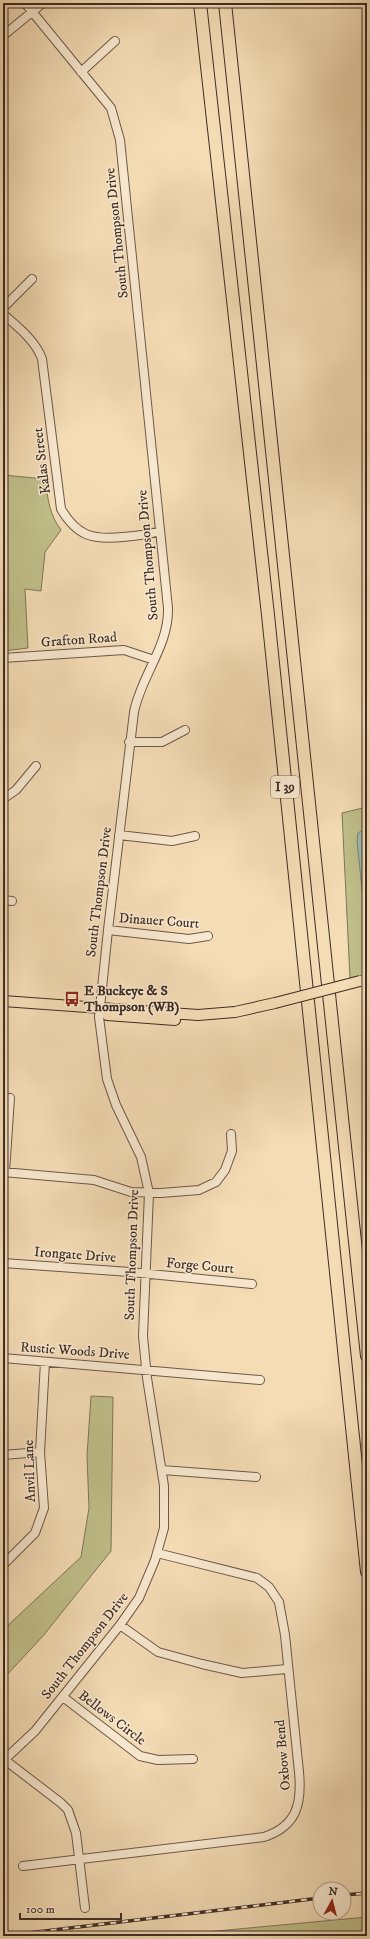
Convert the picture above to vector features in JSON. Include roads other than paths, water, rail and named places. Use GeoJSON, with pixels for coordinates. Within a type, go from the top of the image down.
{"type":"FeatureCollection","features":[{"type":"Feature","properties":{"kind":"highway","name":"I 39"},"geometry":{"type":"LineString","coordinates":[[200,3],[268,615],[367,1572]]}},
{"type":"Feature","properties":{"kind":"highway","name":"I 39"},"geometry":{"type":"LineString","coordinates":[[225,3],[367,1356]]}},
{"type":"Feature","properties":{"kind":"main road"},"geometry":{"type":"LineString","coordinates":[[3,1001],[100,1011],[140,1019],[186,1020],[225,1017],[242,1010],[364,980]]}},
{"type":"Feature","properties":{"kind":"street","name":"South Thompson Drive"},"geometry":{"type":"LineString","coordinates":[[4,1761],[35,1731],[139,1598],[151,1572],[165,1518],[162,1470],[145,1369],[143,1336],[149,1193],[141,1157],[116,1105],[107,1079],[100,1011],[129,742],[137,698],[166,634],[168,617],[154,476],[155,471],[120,140],[111,108],[25,3]]}},
{"type":"Feature","properties":{"kind":"street"},"geometry":{"type":"LineString","coordinates":[[4,35],[43,3]]}},
{"type":"Feature","properties":{"kind":"street"},"geometry":{"type":"LineString","coordinates":[[81,72],[115,41]]}},
{"type":"Feature","properties":{"kind":"street"},"geometry":{"type":"LineString","coordinates":[[3,308],[32,279]]}},
{"type":"Feature","properties":{"kind":"street","name":"Kalas Street"},"geometry":{"type":"LineString","coordinates":[[3,314],[31,341],[42,359],[61,509],[66,517],[73,526],[84,534],[100,539],[145,535],[160,532]]}},
{"type":"Feature","properties":{"kind":"street","name":"Grafton Road"},"geometry":{"type":"LineString","coordinates":[[3,658],[124,650],[154,660]]}},
{"type":"Feature","properties":{"kind":"street"},"geometry":{"type":"LineString","coordinates":[[129,742],[162,742],[185,730]]}},
{"type":"Feature","properties":{"kind":"street"},"geometry":{"type":"LineString","coordinates":[[3,799],[16,790],[36,766]]}},
{"type":"Feature","properties":{"kind":"street"},"geometry":{"type":"LineString","coordinates":[[119,835],[172,841],[195,836]]}},
{"type":"Feature","properties":{"kind":"street"},"geometry":{"type":"LineString","coordinates":[[3,900],[12,901]]}},
{"type":"Feature","properties":{"kind":"street","name":"Dinauer Court"},"geometry":{"type":"LineString","coordinates":[[108,930],[189,938],[208,936]]}},
{"type":"Feature","properties":{"kind":"street"},"geometry":{"type":"LineString","coordinates":[[10,1098],[4,1172],[87,1179],[131,1192],[149,1193],[199,1190],[210,1186],[220,1177],[228,1165],[232,1151],[231,1134]]}},
{"type":"Feature","properties":{"kind":"street","name":"Irongate Drive"},"geometry":{"type":"LineString","coordinates":[[3,1263],[145,1274]]}},
{"type":"Feature","properties":{"kind":"street","name":"Forge Court"},"geometry":{"type":"LineString","coordinates":[[145,1274],[252,1284]]}},
{"type":"Feature","properties":{"kind":"street","name":"Rustic Woods Drive"},"geometry":{"type":"LineString","coordinates":[[3,1358],[260,1380]]}},
{"type":"Feature","properties":{"kind":"street","name":"Anvil Lane"},"geometry":{"type":"LineString","coordinates":[[3,1565],[30,1540],[41,1520],[44,1508],[40,1452],[46,1362]]}},
{"type":"Feature","properties":{"kind":"street"},"geometry":{"type":"LineString","coordinates":[[3,1455],[40,1452]]}},
{"type":"Feature","properties":{"kind":"street"},"geometry":{"type":"LineString","coordinates":[[162,1470],[256,1477]]}},
{"type":"Feature","properties":{"kind":"street","name":"Oxbow Bend"},"geometry":{"type":"LineString","coordinates":[[23,1866],[264,1837],[281,1830],[296,1812],[301,1791],[284,1635],[278,1602],[269,1587],[263,1581],[224,1569],[157,1553]]}},
{"type":"Feature","properties":{"kind":"street"},"geometry":{"type":"LineString","coordinates":[[120,1624],[158,1652],[202,1664],[242,1673],[287,1669]]}},
{"type":"Feature","properties":{"kind":"street","name":"Bellows Circle"},"geometry":{"type":"LineString","coordinates":[[63,1697],[140,1756],[158,1760],[194,1759]]}},
{"type":"Feature","properties":{"kind":"street"},"geometry":{"type":"LineString","coordinates":[[4,1761],[62,1803],[68,1810],[76,1833],[85,1908]]}},
{"type":"Feature","properties":{"kind":"railway"},"geometry":{"type":"LineString","coordinates":[[352,1894],[367,1893]]}},
{"type":"Feature","properties":{"kind":"railway"},"geometry":{"type":"LineString","coordinates":[[3,1936],[312,1899]]}},
{"type":"Feature","properties":{"kind":"place","name":"E Buckeye & S Thompson (WB)"},"geometry":{"type":"Point","coordinates":[72,999]}}]}
